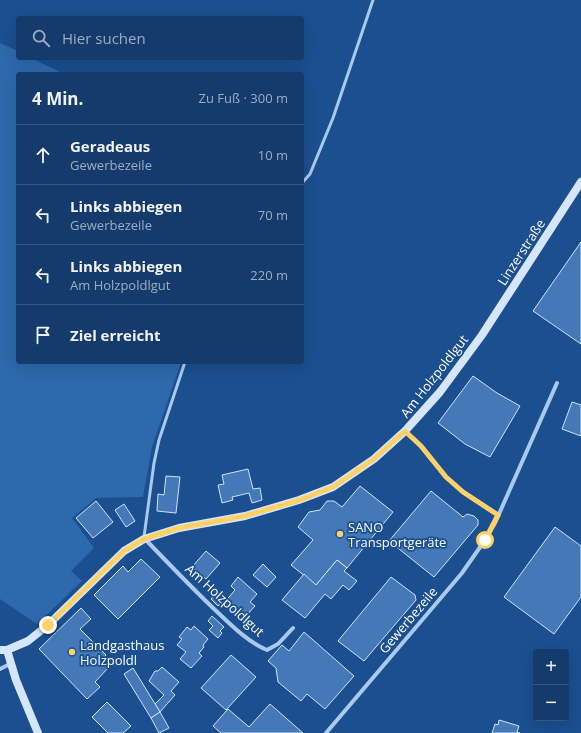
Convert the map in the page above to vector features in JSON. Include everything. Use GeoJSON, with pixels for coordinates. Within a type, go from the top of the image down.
{"type":"FeatureCollection","features":[{"type":"Feature","properties":{"kind":"main road","name":"Linzerstraße"},"geometry":{"type":"LineString","coordinates":[[482,335],[581,182]]}},
{"type":"Feature","properties":{"kind":"main road","name":"Am Holzpoldlgut"},"geometry":{"type":"LineString","coordinates":[[3,650],[28,641],[48,625],[124,551],[144,539],[179,528],[245,516],[300,500],[333,487],[374,459],[405,431],[440,392],[482,335]]}},
{"type":"Feature","properties":{"kind":"main road"},"geometry":{"type":"LineString","coordinates":[[3,650],[38,733]]}},
{"type":"Feature","properties":{"kind":"street","name":"Gewerbezeile"},"geometry":{"type":"LineString","coordinates":[[326,733],[462,573],[485,540],[498,515],[557,383]]}},
{"type":"Feature","properties":{"kind":"street"},"geometry":{"type":"LineString","coordinates":[[405,431],[421,446],[446,477],[463,492],[498,515]]}},
{"type":"Feature","properties":{"kind":"street","name":"Am Holzpoldlgut"},"geometry":{"type":"LineString","coordinates":[[144,539],[208,604],[256,645],[267,650],[278,644],[293,628]]}},
{"type":"Feature","properties":{"kind":"street"},"geometry":{"type":"LineString","coordinates":[[0,669],[10,664]]}},
{"type":"Feature","properties":{"kind":"lane"},"geometry":{"type":"LineString","coordinates":[[304,181],[310,174],[333,118],[373,0]]}},
{"type":"Feature","properties":{"kind":"lane"},"geometry":{"type":"LineString","coordinates":[[144,539],[154,463],[159,440],[184,364]]}},
{"type":"Feature","properties":{"kind":"shaded area"},"geometry":{"type":"Polygon","coordinates":[[[0,43],[16,50],[16,60],[35,60],[60,72],[16,72],[16,364],[180,364],[152,447],[143,497],[96,498],[72,518],[94,548],[71,571],[82,581],[37,624],[0,599],[0,43]]]}},
{"type":"Feature","properties":{"kind":"building"},"geometry":{"type":"Polygon","coordinates":[[[581,242],[581,344],[533,311],[581,242]]]}},
{"type":"Feature","properties":{"kind":"building"},"geometry":{"type":"Polygon","coordinates":[[[473,376],[497,393],[520,406],[490,457],[465,444],[438,423],[473,376]]]}},
{"type":"Feature","properties":{"kind":"building"},"geometry":{"type":"Polygon","coordinates":[[[572,402],[581,405],[581,436],[562,429],[572,402]]]}},
{"type":"Feature","properties":{"kind":"building"},"geometry":{"type":"Polygon","coordinates":[[[248,469],[253,489],[260,488],[262,500],[252,503],[249,493],[232,497],[233,500],[222,503],[218,485],[224,484],[222,475],[248,469]]]}},
{"type":"Feature","properties":{"kind":"building"},"geometry":{"type":"Polygon","coordinates":[[[166,476],[180,477],[176,513],[157,511],[158,494],[164,495],[166,476]]]}},
{"type":"Feature","properties":{"kind":"building","name":"SANO Transportgeräte"},"geometry":{"type":"Polygon","coordinates":[[[360,486],[393,512],[347,568],[337,560],[316,585],[291,565],[313,540],[298,527],[309,512],[320,510],[327,501],[334,501],[342,507],[360,486]]]}},
{"type":"Feature","properties":{"kind":"building"},"geometry":{"type":"Polygon","coordinates":[[[431,491],[463,517],[467,514],[474,516],[478,520],[478,525],[434,577],[389,541],[431,491]]]}},
{"type":"Feature","properties":{"kind":"building"},"geometry":{"type":"Polygon","coordinates":[[[96,501],[113,522],[93,538],[76,518],[96,501]]]}},
{"type":"Feature","properties":{"kind":"building"},"geometry":{"type":"Polygon","coordinates":[[[124,504],[135,521],[126,527],[115,510],[124,504]]]}},
{"type":"Feature","properties":{"kind":"building"},"geometry":{"type":"Polygon","coordinates":[[[555,527],[581,546],[581,597],[554,634],[504,597],[555,527]]]}},
{"type":"Feature","properties":{"kind":"building"},"geometry":{"type":"Polygon","coordinates":[[[206,551],[220,563],[206,579],[192,567],[206,551]]]}},
{"type":"Feature","properties":{"kind":"building"},"geometry":{"type":"Polygon","coordinates":[[[141,559],[160,577],[118,619],[94,595],[123,566],[128,572],[141,559]]]}},
{"type":"Feature","properties":{"kind":"building"},"geometry":{"type":"Polygon","coordinates":[[[337,560],[347,568],[344,571],[357,581],[349,590],[343,585],[331,599],[325,594],[305,618],[282,600],[304,574],[316,585],[337,560]]]}},
{"type":"Feature","properties":{"kind":"building"},"geometry":{"type":"Polygon","coordinates":[[[263,564],[276,577],[267,587],[253,575],[263,564]]]}},
{"type":"Feature","properties":{"kind":"building"},"geometry":{"type":"Polygon","coordinates":[[[238,577],[257,594],[250,602],[255,606],[246,616],[241,612],[237,617],[223,604],[235,590],[231,586],[238,577]]]}},
{"type":"Feature","properties":{"kind":"building"},"geometry":{"type":"Polygon","coordinates":[[[391,577],[415,595],[416,600],[364,661],[338,641],[391,577]]]}},
{"type":"Feature","properties":{"kind":"building"},"geometry":{"type":"Polygon","coordinates":[[[218,591],[226,598],[218,606],[211,599],[218,591]]]}},
{"type":"Feature","properties":{"kind":"building","name":"Landgasthaus Holzpoldl"},"geometry":{"type":"Polygon","coordinates":[[[81,608],[91,619],[80,629],[106,655],[100,661],[108,668],[95,682],[100,687],[87,699],[39,649],[81,608]]]}},
{"type":"Feature","properties":{"kind":"building"},"geometry":{"type":"Polygon","coordinates":[[[212,616],[224,627],[220,631],[222,633],[218,638],[209,630],[213,626],[208,621],[212,616]]]}},
{"type":"Feature","properties":{"kind":"building"},"geometry":{"type":"Polygon","coordinates":[[[194,626],[208,639],[199,653],[202,656],[191,668],[180,659],[186,652],[177,645],[182,639],[179,637],[187,627],[191,630],[194,626]]]}},
{"type":"Feature","properties":{"kind":"building"},"geometry":{"type":"Polygon","coordinates":[[[304,632],[354,676],[325,709],[307,694],[301,701],[278,682],[276,668],[268,661],[282,645],[289,651],[304,632]]]}},
{"type":"Feature","properties":{"kind":"building"},"geometry":{"type":"Polygon","coordinates":[[[231,655],[256,677],[226,710],[201,688],[231,655]]]}},
{"type":"Feature","properties":{"kind":"building"},"geometry":{"type":"Polygon","coordinates":[[[162,667],[179,682],[171,691],[175,695],[160,712],[155,704],[164,695],[149,681],[155,671],[158,671],[162,667]]]}},
{"type":"Feature","properties":{"kind":"building"},"geometry":{"type":"Polygon","coordinates":[[[133,668],[160,712],[151,718],[124,674],[133,668]]]}},
{"type":"Feature","properties":{"kind":"building"},"geometry":{"type":"Polygon","coordinates":[[[107,702],[131,726],[123,733],[108,733],[92,717],[107,702]]]}},
{"type":"Feature","properties":{"kind":"building"},"geometry":{"type":"Polygon","coordinates":[[[270,704],[303,733],[221,733],[213,726],[228,709],[249,727],[270,704]]]}},
{"type":"Feature","properties":{"kind":"building"},"geometry":{"type":"Polygon","coordinates":[[[160,712],[169,728],[159,733],[151,718],[160,712]]]}},
{"type":"Feature","properties":{"kind":"building"},"geometry":{"type":"Polygon","coordinates":[[[499,720],[519,726],[517,732],[520,733],[492,733],[495,724],[498,725],[499,720]]]}},
{"type":"Feature","properties":{"kind":"place","name":"SANO Transportgeräte"},"geometry":{"type":"Point","coordinates":[340,534]}},
{"type":"Feature","properties":{"kind":"place","name":"Landgasthaus Holzpoldl"},"geometry":{"type":"Point","coordinates":[72,652]}},
{"type":"Feature","properties":{"kind":"route"},"geometry":{"type":"LineString","coordinates":[[48,625],[124,551],[144,539],[179,528],[245,516],[300,500],[333,487],[374,459],[405,431],[421,446],[446,477],[463,492],[498,515],[485,540]]}}]}
